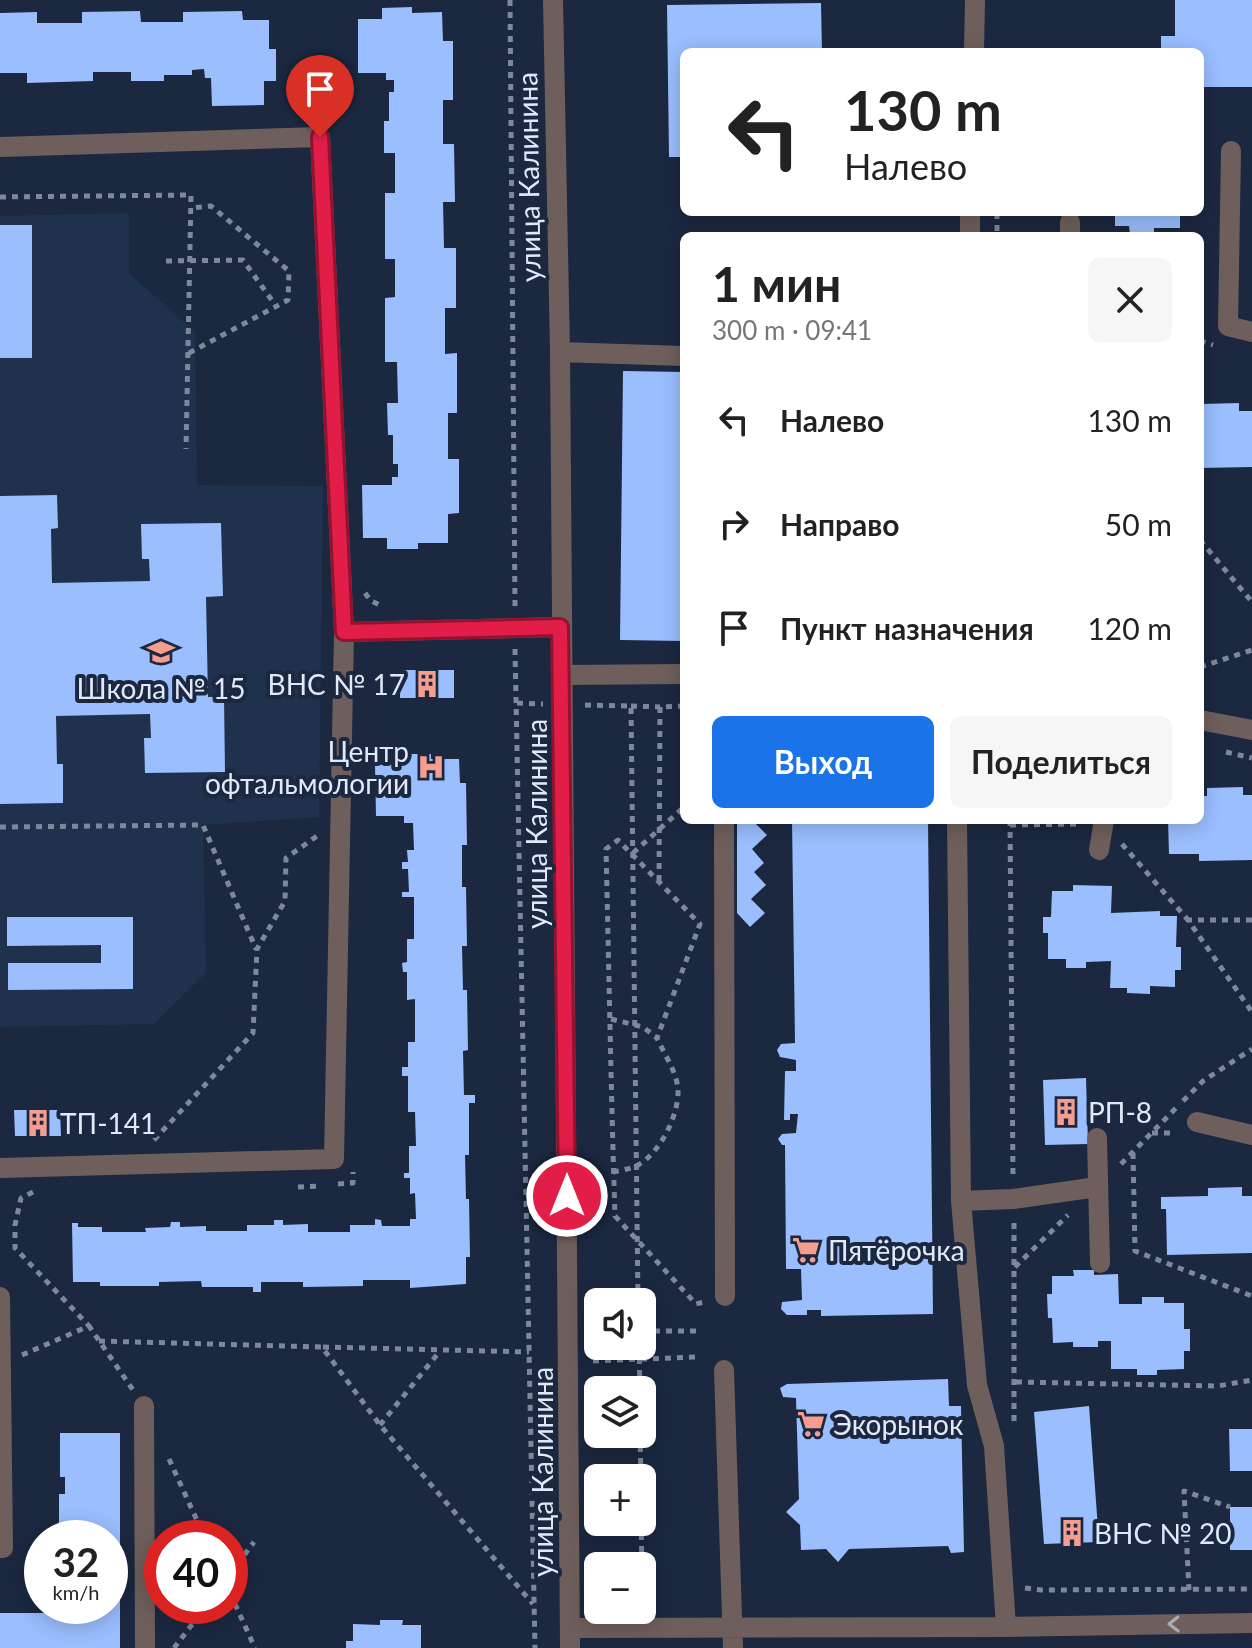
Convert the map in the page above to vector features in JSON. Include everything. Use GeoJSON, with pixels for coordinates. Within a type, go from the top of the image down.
{"type":"FeatureCollection","features":[{"type":"Feature","properties":{"kind":"street","name":"улица Калинина"},"geometry":{"type":"LineString","coordinates":[[553,0],[560,352],[571,1638]]}},
{"type":"Feature","properties":{"kind":"street"},"geometry":{"type":"LineString","coordinates":[[974,48],[975,0]]}},
{"type":"Feature","properties":{"kind":"street"},"geometry":{"type":"LineString","coordinates":[[0,147],[320,137],[344,632],[334,1159],[0,1168]]}},
{"type":"Feature","properties":{"kind":"street"},"geometry":{"type":"LineString","coordinates":[[1231,151],[1228,326],[1252,332]]}},
{"type":"Feature","properties":{"kind":"street"},"geometry":{"type":"LineString","coordinates":[[560,352],[680,356]]}},
{"type":"Feature","properties":{"kind":"street"},"geometry":{"type":"LineString","coordinates":[[344,632],[560,627]]}},
{"type":"Feature","properties":{"kind":"street"},"geometry":{"type":"LineString","coordinates":[[563,675],[680,674]]}},
{"type":"Feature","properties":{"kind":"street"},"geometry":{"type":"LineString","coordinates":[[1204,721],[1252,730]]}},
{"type":"Feature","properties":{"kind":"street"},"geometry":{"type":"LineString","coordinates":[[724,824],[725,1296]]}},
{"type":"Feature","properties":{"kind":"street"},"geometry":{"type":"LineString","coordinates":[[957,824],[961,1201],[977,1385],[994,1446],[1006,1627]]}},
{"type":"Feature","properties":{"kind":"street"},"geometry":{"type":"LineString","coordinates":[[1099,850],[1104,824]]}},
{"type":"Feature","properties":{"kind":"street"},"geometry":{"type":"LineString","coordinates":[[1197,1122],[1252,1135]]}},
{"type":"Feature","properties":{"kind":"street"},"geometry":{"type":"LineString","coordinates":[[1097,1138],[1100,1263]]}},
{"type":"Feature","properties":{"kind":"street"},"geometry":{"type":"LineString","coordinates":[[961,1201],[1013,1199],[1097,1187]]}},
{"type":"Feature","properties":{"kind":"street"},"geometry":{"type":"LineString","coordinates":[[0,1297],[3,1548],[0,1548]]}},
{"type":"Feature","properties":{"kind":"street"},"geometry":{"type":"LineString","coordinates":[[724,1370],[733,1648]]}},
{"type":"Feature","properties":{"kind":"street"},"geometry":{"type":"LineString","coordinates":[[144,1406],[145,1648]]}},
{"type":"Feature","properties":{"kind":"street"},"geometry":{"type":"LineString","coordinates":[[571,1638],[732,1626],[1006,1627],[1252,1623]]}},
{"type":"Feature","properties":{"kind":"path"},"geometry":{"type":"LineString","coordinates":[[510,0],[515,627],[535,1648]]}},
{"type":"Feature","properties":{"kind":"path"},"geometry":{"type":"LineString","coordinates":[[0,197],[191,195],[186,449]]}},
{"type":"Feature","properties":{"kind":"path"},"geometry":{"type":"LineString","coordinates":[[188,354],[288,300],[289,271],[211,206],[191,208]]}},
{"type":"Feature","properties":{"kind":"path"},"geometry":{"type":"LineString","coordinates":[[166,261],[243,260],[276,306]]}},
{"type":"Feature","properties":{"kind":"path"},"geometry":{"type":"LineString","coordinates":[[1204,545],[1252,602]]}},
{"type":"Feature","properties":{"kind":"path"},"geometry":{"type":"LineString","coordinates":[[360,579],[371,601],[385,607]]}},
{"type":"Feature","properties":{"kind":"path"},"geometry":{"type":"LineString","coordinates":[[500,605],[515,605]]}},
{"type":"Feature","properties":{"kind":"path"},"geometry":{"type":"LineString","coordinates":[[503,651],[516,650]]}},
{"type":"Feature","properties":{"kind":"path"},"geometry":{"type":"LineString","coordinates":[[1204,666],[1252,650]]}},
{"type":"Feature","properties":{"kind":"path"},"geometry":{"type":"LineString","coordinates":[[517,703],[680,706]]}},
{"type":"Feature","properties":{"kind":"path"},"geometry":{"type":"LineString","coordinates":[[631,706],[638,1288]]}},
{"type":"Feature","properties":{"kind":"path"},"geometry":{"type":"LineString","coordinates":[[659,882],[660,707]]}},
{"type":"Feature","properties":{"kind":"path"},"geometry":{"type":"LineString","coordinates":[[633,853],[680,811]]}},
{"type":"Feature","properties":{"kind":"path"},"geometry":{"type":"LineString","coordinates":[[257,949],[285,901],[286,858],[340,818]]}},
{"type":"Feature","properties":{"kind":"path"},"geometry":{"type":"LineString","coordinates":[[1010,825],[1041,824]]}},
{"type":"Feature","properties":{"kind":"path"},"geometry":{"type":"LineString","coordinates":[[1106,824],[1188,920],[1252,1012]]}},
{"type":"Feature","properties":{"kind":"path"},"geometry":{"type":"LineString","coordinates":[[0,827],[203,825],[257,949],[253,1033],[142,1154],[141,1164]]}},
{"type":"Feature","properties":{"kind":"path"},"geometry":{"type":"LineString","coordinates":[[657,1038],[700,924],[618,840],[606,849],[615,1216],[696,1304],[725,1296]]}},
{"type":"Feature","properties":{"kind":"path"},"geometry":{"type":"LineString","coordinates":[[1188,920],[1252,920]]}},
{"type":"Feature","properties":{"kind":"path"},"geometry":{"type":"LineString","coordinates":[[610,1019],[643,1027],[657,1038],[678,1089],[675,1120],[650,1155],[637,1166],[613,1172]]}},
{"type":"Feature","properties":{"kind":"path"},"geometry":{"type":"LineString","coordinates":[[1015,1268],[1203,1081],[1252,1049]]}},
{"type":"Feature","properties":{"kind":"path"},"geometry":{"type":"LineString","coordinates":[[1133,1152],[1135,1251],[1252,1296]]}},
{"type":"Feature","properties":{"kind":"path"},"geometry":{"type":"LineString","coordinates":[[295,1187],[353,1183],[353,1167]]}},
{"type":"Feature","properties":{"kind":"path"},"geometry":{"type":"LineString","coordinates":[[40,1189],[21,1198],[15,1225],[15,1248],[89,1326],[144,1406]]}},
{"type":"Feature","properties":{"kind":"path"},"geometry":{"type":"LineString","coordinates":[[20,1356],[89,1326]]}},
{"type":"Feature","properties":{"kind":"path"},"geometry":{"type":"LineString","coordinates":[[656,1331],[697,1331]]}},
{"type":"Feature","properties":{"kind":"path"},"geometry":{"type":"LineString","coordinates":[[99,1341],[529,1352]]}},
{"type":"Feature","properties":{"kind":"path"},"geometry":{"type":"LineString","coordinates":[[322,1347],[380,1425],[534,1605]]}},
{"type":"Feature","properties":{"kind":"path"},"geometry":{"type":"LineString","coordinates":[[380,1425],[441,1350]]}},
{"type":"Feature","properties":{"kind":"path"},"geometry":{"type":"LineString","coordinates":[[656,1358],[695,1357]]}},
{"type":"Feature","properties":{"kind":"path"},"geometry":{"type":"LineString","coordinates":[[593,1361],[616,1360]]}},
{"type":"Feature","properties":{"kind":"path"},"geometry":{"type":"LineString","coordinates":[[1016,1382],[1218,1386],[1252,1380]]}},
{"type":"Feature","properties":{"kind":"path"},"geometry":{"type":"LineString","coordinates":[[162,1446],[197,1520]]}},
{"type":"Feature","properties":{"kind":"path"},"geometry":{"type":"LineString","coordinates":[[1189,1590],[1184,1491],[1230,1507]]}},
{"type":"Feature","properties":{"kind":"path"},"geometry":{"type":"LineString","coordinates":[[248,1550],[254,1542]]}},
{"type":"Feature","properties":{"kind":"path"},"geometry":{"type":"LineString","coordinates":[[1041,1590],[1252,1589]]}},
{"type":"Feature","properties":{"kind":"path"},"geometry":{"type":"LineString","coordinates":[[174,1648],[192,1624]]}},
{"type":"Feature","properties":{"kind":"path"},"geometry":{"type":"LineString","coordinates":[[244,1624],[255,1648]]}},
{"type":"Feature","properties":{"kind":"shaded area","name":"Школа № 15"},"geometry":{"type":"Polygon","coordinates":[[[129,213],[129,273],[195,332],[197,485],[323,486],[319,817],[203,825],[206,973],[154,1024],[0,1027],[0,216],[129,213]]]}},
{"type":"Feature","properties":{"kind":"building"},"geometry":{"type":"Polygon","coordinates":[[[1175,0],[1252,0],[1252,87],[1204,87],[1204,48],[1161,48],[1161,36],[1175,36],[1175,0]]]}},
{"type":"Feature","properties":{"kind":"building"},"geometry":{"type":"Polygon","coordinates":[[[821,3],[822,48],[680,48],[680,157],[669,157],[667,5],[821,3]]]}},
{"type":"Feature","properties":{"kind":"building"},"geometry":{"type":"Polygon","coordinates":[[[412,7],[412,13],[442,12],[443,41],[453,41],[453,100],[443,100],[443,144],[454,144],[455,202],[443,202],[444,248],[456,248],[456,308],[445,308],[445,354],[457,353],[457,413],[448,413],[448,459],[459,459],[459,513],[448,514],[448,543],[418,543],[418,549],[387,549],[387,538],[363,538],[362,485],[392,485],[392,477],[398,477],[398,464],[393,464],[393,435],[388,435],[387,403],[398,403],[397,362],[385,362],[385,298],[395,297],[395,259],[385,259],[385,193],[395,193],[395,153],[384,153],[384,121],[389,121],[389,92],[394,92],[394,80],[386,80],[386,73],[358,73],[358,19],[382,19],[382,8],[412,7]]]}},
{"type":"Feature","properties":{"kind":"building"},"geometry":{"type":"Polygon","coordinates":[[[140,11],[141,22],[183,22],[183,12],[242,11],[243,20],[269,20],[269,49],[276,49],[276,81],[264,81],[264,105],[212,106],[211,78],[205,78],[204,69],[192,70],[192,75],[164,75],[164,81],[131,81],[131,72],[93,72],[93,81],[27,83],[27,73],[0,73],[0,13],[37,12],[37,23],[82,23],[82,12],[140,11]]]}},
{"type":"Feature","properties":{"kind":"building"},"geometry":{"type":"Polygon","coordinates":[[[1115,216],[1180,216],[1180,228],[1154,228],[1154,232],[1130,232],[1129,226],[1115,226],[1115,216]]]}},
{"type":"Feature","properties":{"kind":"building"},"geometry":{"type":"Polygon","coordinates":[[[0,225],[32,225],[32,358],[0,358],[0,225]]]}},
{"type":"Feature","properties":{"kind":"building"},"geometry":{"type":"Polygon","coordinates":[[[623,371],[680,372],[680,641],[620,640],[623,371]]]}},
{"type":"Feature","properties":{"kind":"building"},"geometry":{"type":"Polygon","coordinates":[[[1239,403],[1239,411],[1252,411],[1252,467],[1204,468],[1204,404],[1239,403]]]}},
{"type":"Feature","properties":{"kind":"building"},"geometry":{"type":"Polygon","coordinates":[[[57,495],[58,528],[51,529],[52,583],[150,581],[149,559],[142,559],[141,524],[221,523],[223,596],[206,597],[208,697],[224,697],[225,772],[145,773],[144,738],[151,738],[150,714],[56,716],[57,764],[63,764],[63,803],[0,804],[0,496],[57,495]]]}},
{"type":"Feature","properties":{"kind":"building","name":"ВНС № 17"},"geometry":{"type":"Polygon","coordinates":[[[400,670],[454,670],[454,698],[400,698],[400,670]]]}},
{"type":"Feature","properties":{"kind":"building"},"geometry":{"type":"Polygon","coordinates":[[[400,754],[431,754],[431,759],[459,759],[460,783],[466,783],[467,845],[462,845],[462,887],[466,887],[467,946],[462,946],[463,990],[467,990],[468,1050],[463,1051],[464,1095],[475,1095],[475,1103],[469,1103],[469,1155],[465,1155],[470,1257],[466,1257],[466,1284],[410,1288],[410,1280],[363,1280],[363,1286],[303,1287],[303,1282],[261,1282],[261,1292],[253,1292],[253,1287],[202,1287],[201,1281],[159,1282],[159,1286],[100,1286],[100,1282],[73,1282],[72,1223],[78,1223],[78,1227],[102,1227],[102,1232],[146,1232],[145,1228],[170,1227],[171,1222],[180,1222],[180,1227],[206,1226],[206,1231],[247,1231],[247,1225],[274,1225],[274,1220],[283,1220],[283,1225],[308,1224],[308,1232],[350,1232],[350,1225],[375,1225],[375,1219],[381,1220],[382,1226],[410,1226],[410,1219],[416,1219],[415,1193],[410,1194],[410,1178],[404,1178],[404,1173],[409,1173],[409,1146],[416,1146],[415,1112],[408,1112],[408,1076],[402,1076],[402,1067],[408,1067],[408,1042],[415,1042],[415,999],[407,1000],[407,972],[403,972],[402,963],[407,962],[407,939],[414,939],[414,897],[402,897],[402,892],[409,892],[408,869],[402,869],[402,862],[408,862],[407,850],[414,850],[413,823],[404,823],[404,816],[376,816],[375,765],[400,764],[400,754]]]}},
{"type":"Feature","properties":{"kind":"building"},"geometry":{"type":"Polygon","coordinates":[[[1243,787],[1243,795],[1252,795],[1252,860],[1199,861],[1199,854],[1169,854],[1168,824],[1204,824],[1207,788],[1243,787]]]}},
{"type":"Feature","properties":{"kind":"building"},"geometry":{"type":"Polygon","coordinates":[[[737,824],[756,824],[767,835],[752,849],[764,863],[754,872],[766,885],[751,899],[765,913],[750,927],[737,913],[737,824]]]}},
{"type":"Feature","properties":{"kind":"building"},"geometry":{"type":"Polygon","coordinates":[[[792,824],[928,824],[933,1314],[821,1316],[821,1310],[807,1310],[807,1315],[787,1315],[781,1309],[782,1302],[802,1300],[801,1269],[786,1269],[785,1145],[778,1139],[782,1134],[796,1133],[798,1114],[790,1114],[790,1120],[784,1120],[785,1071],[796,1071],[796,1060],[780,1057],[777,1050],[781,1044],[795,1043],[792,824]]]}},
{"type":"Feature","properties":{"kind":"building"},"geometry":{"type":"Polygon","coordinates":[[[1073,885],[1112,886],[1111,913],[1160,911],[1160,916],[1177,916],[1176,947],[1181,947],[1181,970],[1175,970],[1175,987],[1150,986],[1150,994],[1127,993],[1127,988],[1110,988],[1111,961],[1086,962],[1086,968],[1066,968],[1066,959],[1048,959],[1048,933],[1043,933],[1043,917],[1051,917],[1052,891],[1073,891],[1073,885]]]}},
{"type":"Feature","properties":{"kind":"building"},"geometry":{"type":"Polygon","coordinates":[[[7,917],[133,917],[133,989],[8,990],[8,963],[101,963],[101,945],[7,946],[7,917]]]}},
{"type":"Feature","properties":{"kind":"building","name":"РП-8"},"geometry":{"type":"Polygon","coordinates":[[[1086,1078],[1088,1144],[1045,1145],[1043,1080],[1086,1078]]]}},
{"type":"Feature","properties":{"kind":"building","name":"ТП-141"},"geometry":{"type":"Polygon","coordinates":[[[14,1110],[60,1110],[61,1136],[15,1136],[14,1110]]]}},
{"type":"Feature","properties":{"kind":"building"},"geometry":{"type":"Polygon","coordinates":[[[1242,1187],[1242,1196],[1252,1196],[1252,1253],[1167,1255],[1166,1209],[1161,1209],[1161,1197],[1208,1196],[1208,1188],[1242,1187]]]}},
{"type":"Feature","properties":{"kind":"building"},"geometry":{"type":"Polygon","coordinates":[[[1073,1270],[1094,1270],[1094,1275],[1118,1274],[1119,1304],[1142,1304],[1142,1297],[1164,1297],[1164,1303],[1184,1303],[1184,1329],[1190,1329],[1190,1351],[1184,1351],[1184,1369],[1157,1370],[1157,1375],[1137,1375],[1137,1369],[1111,1369],[1111,1341],[1098,1341],[1098,1347],[1073,1347],[1073,1342],[1053,1343],[1047,1294],[1052,1294],[1052,1276],[1074,1276],[1073,1270]]]}},
{"type":"Feature","properties":{"kind":"building"},"geometry":{"type":"Polygon","coordinates":[[[948,1379],[949,1406],[961,1406],[964,1552],[951,1553],[948,1546],[849,1549],[838,1562],[826,1549],[801,1550],[800,1525],[786,1512],[799,1499],[796,1398],[783,1397],[780,1388],[787,1384],[948,1379]]]}},
{"type":"Feature","properties":{"kind":"building"},"geometry":{"type":"Polygon","coordinates":[[[1089,1406],[1099,1542],[1044,1544],[1034,1412],[1089,1406]]]}},
{"type":"Feature","properties":{"kind":"building"},"geometry":{"type":"Polygon","coordinates":[[[1229,1429],[1252,1429],[1252,1471],[1230,1471],[1229,1429]]]}},
{"type":"Feature","properties":{"kind":"building"},"geometry":{"type":"Polygon","coordinates":[[[60,1433],[120,1433],[120,1520],[59,1520],[59,1494],[65,1494],[65,1477],[60,1477],[60,1433]]]}},
{"type":"Feature","properties":{"kind":"building"},"geometry":{"type":"Polygon","coordinates":[[[1230,1507],[1252,1507],[1252,1550],[1230,1550],[1230,1507]]]}},
{"type":"Feature","properties":{"kind":"building"},"geometry":{"type":"Polygon","coordinates":[[[0,1613],[24,1613],[24,1624],[120,1624],[120,1648],[0,1648],[0,1613]]]}},
{"type":"Feature","properties":{"kind":"building"},"geometry":{"type":"Polygon","coordinates":[[[380,1620],[403,1620],[402,1625],[421,1625],[421,1648],[346,1648],[346,1641],[353,1641],[353,1624],[380,1625],[380,1620]]]}},
{"type":"Feature","properties":{"kind":"place","name":"Школа № 15"},"geometry":{"type":"Point","coordinates":[161,652]}},
{"type":"Feature","properties":{"kind":"place","name":"ВНС № 17"},"geometry":{"type":"Point","coordinates":[427,684]}},
{"type":"Feature","properties":{"kind":"place","name":"Центр офтальмологии"},"geometry":{"type":"Point","coordinates":[431,767]}},
{"type":"Feature","properties":{"kind":"place","name":"РП-8"},"geometry":{"type":"Point","coordinates":[1066,1112]}},
{"type":"Feature","properties":{"kind":"place","name":"ТП-141"},"geometry":{"type":"Point","coordinates":[38,1123]}},
{"type":"Feature","properties":{"kind":"place","name":"Пятёрочка"},"geometry":{"type":"Point","coordinates":[806,1250]}},
{"type":"Feature","properties":{"kind":"place","name":"Экорынок"},"geometry":{"type":"Point","coordinates":[811,1424]}},
{"type":"Feature","properties":{"kind":"place","name":"ВНС № 20"},"geometry":{"type":"Point","coordinates":[1072,1533]}},
{"type":"Feature","properties":{"kind":"route"},"geometry":{"type":"LineString","coordinates":[[320,137],[344,632],[560,627],[567,1196]]}}]}
